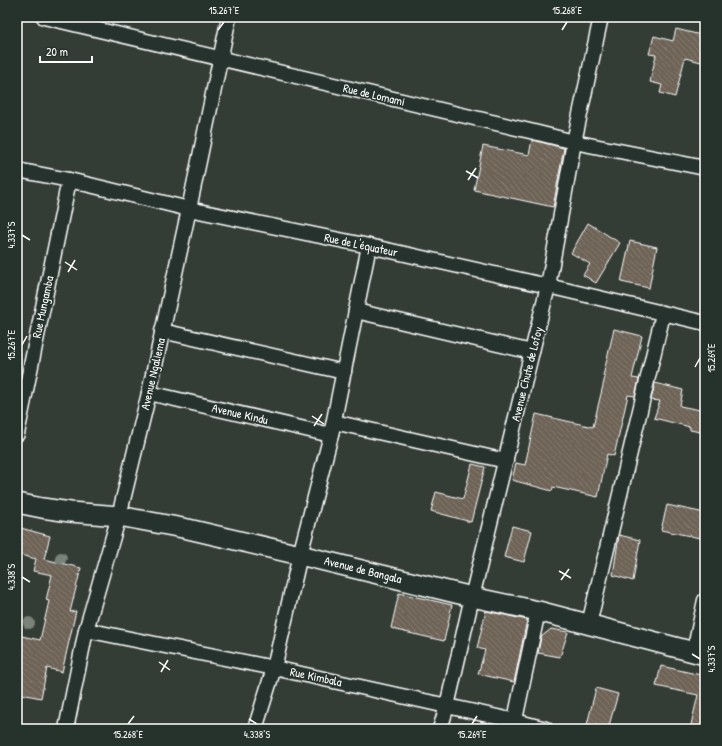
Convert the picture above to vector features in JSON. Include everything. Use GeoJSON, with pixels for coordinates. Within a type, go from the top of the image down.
{"type":"FeatureCollection","features":[{"type":"Feature","properties":{"kind":"main road","name":"Avenue de Bangala"},"geometry":{"type":"LineString","coordinates":[[17,503],[70,512],[119,516],[188,529],[472,597],[538,611],[700,653]]}},
{"type":"Feature","properties":{"kind":"street","name":"Rue de Lomami"},"geometry":{"type":"LineString","coordinates":[[44,17],[574,142],[705,168]]}},
{"type":"Feature","properties":{"kind":"street","name":"Avenue Ngaliema"},"geometry":{"type":"LineString","coordinates":[[66,729],[86,630],[119,516],[149,393],[229,17]]}},
{"type":"Feature","properties":{"kind":"street","name":"Avenue Chute de Lofoy"},"geometry":{"type":"LineString","coordinates":[[440,729],[447,706],[548,286],[574,142],[601,17]]}},
{"type":"Feature","properties":{"kind":"street","name":"Rue de L'équateur"},"geometry":{"type":"LineString","coordinates":[[17,170],[69,180],[189,209],[369,246],[705,323]]}},
{"type":"Feature","properties":{"kind":"street","name":"Rue Mungamba"},"geometry":{"type":"LineString","coordinates":[[17,434],[69,180]]}},
{"type":"Feature","properties":{"kind":"street"},"geometry":{"type":"LineString","coordinates":[[255,729],[274,668],[300,555],[332,428],[369,246]]}},
{"type":"Feature","properties":{"kind":"street"},"geometry":{"type":"LineString","coordinates":[[356,311],[532,352]]}},
{"type":"Feature","properties":{"kind":"street"},"geometry":{"type":"LineString","coordinates":[[589,624],[663,314]]}},
{"type":"Feature","properties":{"kind":"street"},"geometry":{"type":"LineString","coordinates":[[162,331],[344,372]]}},
{"type":"Feature","properties":{"kind":"street","name":"Avenue Kindu"},"geometry":{"type":"LineString","coordinates":[[149,393],[506,460]]}},
{"type":"Feature","properties":{"kind":"street"},"geometry":{"type":"LineString","coordinates":[[700,653],[705,600]]}},
{"type":"Feature","properties":{"kind":"street"},"geometry":{"type":"LineString","coordinates":[[514,725],[538,611]]}},
{"type":"Feature","properties":{"kind":"street","name":"Rue Kimbala"},"geometry":{"type":"LineString","coordinates":[[86,630],[274,668],[447,706],[514,725],[546,729]]}},
{"type":"Feature","properties":{"kind":"building"},"geometry":{"type":"Polygon","coordinates":[[[676,29],[705,36],[705,63],[685,58],[675,97],[660,93],[662,85],[650,82],[656,55],[649,54],[654,36],[673,41],[676,29]]]}},
{"type":"Feature","properties":{"kind":"building"},"geometry":{"type":"Polygon","coordinates":[[[532,140],[564,148],[553,207],[474,190],[483,146],[529,155],[532,140]]]}},
{"type":"Feature","properties":{"kind":"building"},"geometry":{"type":"Polygon","coordinates":[[[588,223],[620,243],[596,283],[583,275],[590,264],[571,253],[588,223]]]}},
{"type":"Feature","properties":{"kind":"building"},"geometry":{"type":"Polygon","coordinates":[[[630,241],[657,247],[649,288],[621,282],[630,241]]]}},
{"type":"Feature","properties":{"kind":"building"},"geometry":{"type":"Polygon","coordinates":[[[614,329],[642,336],[632,378],[639,379],[635,396],[628,395],[614,456],[607,454],[598,497],[553,487],[552,491],[512,480],[516,463],[525,465],[536,414],[593,427],[605,377],[603,376],[614,329]]]}},
{"type":"Feature","properties":{"kind":"building"},"geometry":{"type":"Polygon","coordinates":[[[655,383],[683,390],[680,406],[705,411],[705,433],[690,430],[690,427],[654,418],[660,401],[651,400],[655,383]]]}},
{"type":"Feature","properties":{"kind":"building"},"geometry":{"type":"Polygon","coordinates":[[[472,464],[485,467],[471,522],[431,511],[436,492],[463,499],[472,464]]]}},
{"type":"Feature","properties":{"kind":"building"},"geometry":{"type":"Polygon","coordinates":[[[667,505],[705,513],[705,539],[661,530],[667,505]]]}},
{"type":"Feature","properties":{"kind":"building"},"geometry":{"type":"Polygon","coordinates":[[[512,526],[532,531],[524,562],[504,557],[512,526]]]}},
{"type":"Feature","properties":{"kind":"building"},"geometry":{"type":"Polygon","coordinates":[[[17,527],[50,536],[44,559],[81,568],[70,612],[76,611],[62,672],[47,668],[41,698],[17,693],[17,635],[40,640],[49,601],[46,600],[52,575],[33,571],[36,559],[17,554],[17,527]]]}},
{"type":"Feature","properties":{"kind":"building"},"geometry":{"type":"Polygon","coordinates":[[[619,535],[640,540],[633,581],[613,575],[619,535]]]}},
{"type":"Feature","properties":{"kind":"building"},"geometry":{"type":"Polygon","coordinates":[[[399,593],[452,605],[444,641],[391,628],[399,593]]]}},
{"type":"Feature","properties":{"kind":"building"},"geometry":{"type":"Polygon","coordinates":[[[486,611],[527,620],[514,682],[478,674],[485,650],[477,648],[486,611]]]}},
{"type":"Feature","properties":{"kind":"building"},"geometry":{"type":"Polygon","coordinates":[[[551,629],[568,632],[560,657],[538,653],[541,637],[551,629]]]}},
{"type":"Feature","properties":{"kind":"building"},"geometry":{"type":"Polygon","coordinates":[[[661,666],[705,676],[705,729],[690,729],[698,695],[656,686],[661,666]]]}},
{"type":"Feature","properties":{"kind":"building"},"geometry":{"type":"Polygon","coordinates":[[[596,688],[618,694],[608,729],[586,729],[596,688]]]}}]}
